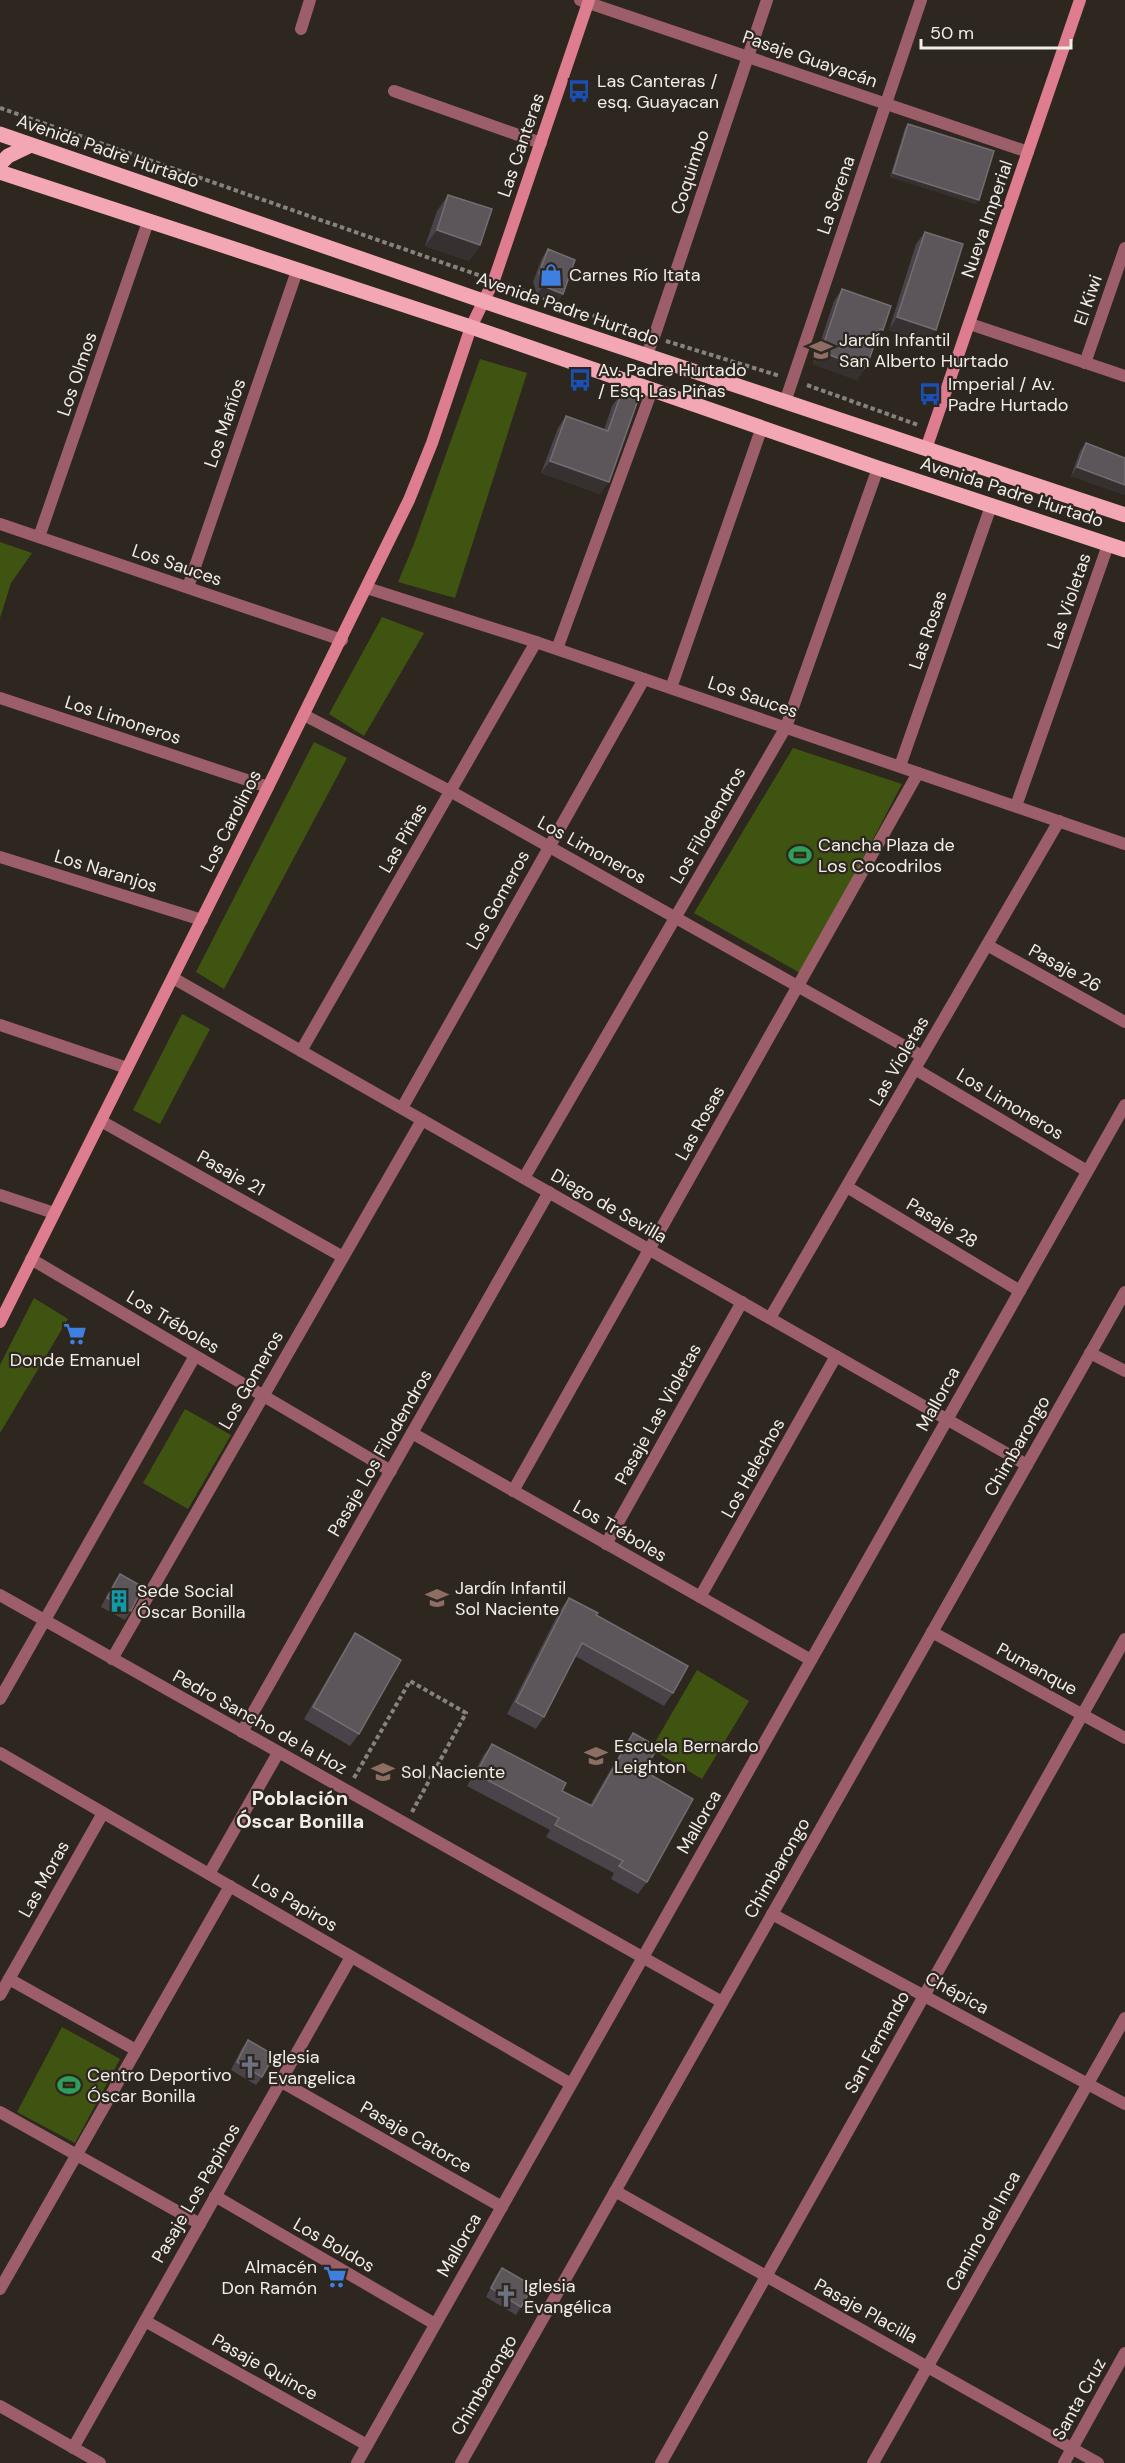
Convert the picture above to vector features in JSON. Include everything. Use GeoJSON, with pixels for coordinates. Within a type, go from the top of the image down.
{"type":"FeatureCollection","features":[{"type":"Feature","properties":{"kind":"main road","name":"Avenida Padre Hurtado"},"geometry":{"type":"LineString","coordinates":[[0,134],[486,302],[1125,515]]}},
{"type":"Feature","properties":{"kind":"main road"},"geometry":{"type":"LineString","coordinates":[[0,164],[8,156],[31,145]]}},
{"type":"Feature","properties":{"kind":"main road","name":"Avenida Padre Hurtado"},"geometry":{"type":"LineString","coordinates":[[0,172],[471,327],[878,468],[1125,550]]}},
{"type":"Feature","properties":{"kind":"street"},"geometry":{"type":"LineString","coordinates":[[301,29],[310,0]]}},
{"type":"Feature","properties":{"kind":"street","name":"Coquimbo"},"geometry":{"type":"LineString","coordinates":[[646,356],[767,0]]}},
{"type":"Feature","properties":{"kind":"street","name":"La Serena"},"geometry":{"type":"LineString","coordinates":[[785,402],[921,0]]}},
{"type":"Feature","properties":{"kind":"street","name":"Nueva Imperial"},"geometry":{"type":"LineString","coordinates":[[926,449],[1080,0]]}},
{"type":"Feature","properties":{"kind":"street","name":"Pasaje Guayacán"},"geometry":{"type":"LineString","coordinates":[[586,1],[1029,152]]}},
{"type":"Feature","properties":{"kind":"street","name":"Las Canteras"},"geometry":{"type":"LineString","coordinates":[[471,327],[486,302],[494,280],[586,1]]}},
{"type":"Feature","properties":{"kind":"street"},"geometry":{"type":"LineString","coordinates":[[394,91],[541,143]]}},
{"type":"Feature","properties":{"kind":"street","name":"Los Olmos"},"geometry":{"type":"LineString","coordinates":[[39,537],[148,222]]}},
{"type":"Feature","properties":{"kind":"street","name":"El Kiwi"},"geometry":{"type":"LineString","coordinates":[[1085,363],[1125,248]]}},
{"type":"Feature","properties":{"kind":"street","name":"Los Mañíos"},"geometry":{"type":"LineString","coordinates":[[188,587],[297,271]]}},
{"type":"Feature","properties":{"kind":"street"},"geometry":{"type":"LineString","coordinates":[[970,324],[1125,376]]}},
{"type":"Feature","properties":{"kind":"street","name":"Los Carolinos"},"geometry":{"type":"LineString","coordinates":[[0,1322],[342,640],[409,500],[432,443],[471,327]]}},
{"type":"Feature","properties":{"kind":"street"},"geometry":{"type":"LineString","coordinates":[[557,649],[652,390]]}},
{"type":"Feature","properties":{"kind":"street"},"geometry":{"type":"LineString","coordinates":[[671,688],[762,428]]}},
{"type":"Feature","properties":{"kind":"street","name":"Los Filodendros"},"geometry":{"type":"LineString","coordinates":[[524,1178],[786,727],[878,468]]}},
{"type":"Feature","properties":{"kind":"street","name":"Las Rosas"},"geometry":{"type":"LineString","coordinates":[[900,766],[991,506]]}},
{"type":"Feature","properties":{"kind":"street","name":"Los Sauces"},"geometry":{"type":"LineString","coordinates":[[0,524],[342,640]]}},
{"type":"Feature","properties":{"kind":"street","name":"Las Violetas"},"geometry":{"type":"LineString","coordinates":[[1016,806],[1108,544]]}},
{"type":"Feature","properties":{"kind":"street","name":"Los Sauces"},"geometry":{"type":"LineString","coordinates":[[367,588],[557,649],[1125,844]]}},
{"type":"Feature","properties":{"kind":"street","name":"Las Piñas"},"geometry":{"type":"LineString","coordinates":[[301,1051],[536,642]]}},
{"type":"Feature","properties":{"kind":"street","name":"Los Gomeros"},"geometry":{"type":"LineString","coordinates":[[402,1108],[644,679]]}},
{"type":"Feature","properties":{"kind":"street","name":"Los Limoneros"},"geometry":{"type":"LineString","coordinates":[[0,698],[268,787]]}},
{"type":"Feature","properties":{"kind":"street","name":"Los Limoneros"},"geometry":{"type":"LineString","coordinates":[[304,716],[450,791],[550,846],[922,1056]]}},
{"type":"Feature","properties":{"kind":"street","name":"Las Rosas"},"geometry":{"type":"LineString","coordinates":[[513,1491],[918,773]]}},
{"type":"Feature","properties":{"kind":"street","name":"Las Violetas"},"geometry":{"type":"LineString","coordinates":[[770,1318],[1059,821]]}},
{"type":"Feature","properties":{"kind":"street","name":"Los Naranjos"},"geometry":{"type":"LineString","coordinates":[[0,857],[202,920]]}},
{"type":"Feature","properties":{"kind":"street","name":"Pasaje 26"},"geometry":{"type":"LineString","coordinates":[[987,945],[1125,1023]]}},
{"type":"Feature","properties":{"kind":"street","name":"Diego de Sevilla"},"geometry":{"type":"LineString","coordinates":[[173,978],[1027,1464]]}},
{"type":"Feature","properties":{"kind":"street"},"geometry":{"type":"LineString","coordinates":[[0,1025],[128,1068]]}},
{"type":"Feature","properties":{"kind":"street","name":"Los Limoneros"},"geometry":{"type":"LineString","coordinates":[[915,1069],[1088,1171]]}},
{"type":"Feature","properties":{"kind":"street","name":"Mallorca"},"geometry":{"type":"LineString","coordinates":[[357,2463],[1125,1105]]}},
{"type":"Feature","properties":{"kind":"street","name":"Los Gomeros"},"geometry":{"type":"LineString","coordinates":[[112,1659],[422,1120]]}},
{"type":"Feature","properties":{"kind":"street","name":"Pasaje 21"},"geometry":{"type":"LineString","coordinates":[[101,1121],[343,1257]]}},
{"type":"Feature","properties":{"kind":"street","name":"Pasaje 28"},"geometry":{"type":"LineString","coordinates":[[847,1187],[1020,1291]]}},
{"type":"Feature","properties":{"kind":"street","name":"Pasaje Los Filodendros"},"geometry":{"type":"LineString","coordinates":[[242,1732],[549,1192]]}},
{"type":"Feature","properties":{"kind":"street"},"geometry":{"type":"LineString","coordinates":[[0,1195],[54,1213]]}},
{"type":"Feature","properties":{"kind":"street","name":"Los Tréboles"},"geometry":{"type":"LineString","coordinates":[[31,1259],[391,1471]]}},
{"type":"Feature","properties":{"kind":"street","name":"Chimbarongo"},"geometry":{"type":"LineString","coordinates":[[461,2463],[1125,1292]]}},
{"type":"Feature","properties":{"kind":"street","name":"Pasaje Las Violetas"},"geometry":{"type":"LineString","coordinates":[[606,1544],[742,1302]]}},
{"type":"Feature","properties":{"kind":"street"},"geometry":{"type":"LineString","coordinates":[[1090,1353],[1125,1371]]}},
{"type":"Feature","properties":{"kind":"street"},"geometry":{"type":"LineString","coordinates":[[0,1699],[195,1356]]}},
{"type":"Feature","properties":{"kind":"street","name":"Los Helechos"},"geometry":{"type":"LineString","coordinates":[[700,1597],[836,1356]]}},
{"type":"Feature","properties":{"kind":"street","name":"Los Tréboles"},"geometry":{"type":"LineString","coordinates":[[412,1433],[811,1660]]}},
{"type":"Feature","properties":{"kind":"street","name":"Pedro Sancho de la Hoz"},"geometry":{"type":"LineString","coordinates":[[0,1595],[642,1959],[722,2002]]}},
{"type":"Feature","properties":{"kind":"street","name":"Pumanque"},"geometry":{"type":"LineString","coordinates":[[932,1632],[1125,1738]]}},
{"type":"Feature","properties":{"kind":"street","name":"San Fernando"},"geometry":{"type":"LineString","coordinates":[[661,2463],[1125,1639]]}},
{"type":"Feature","properties":{"kind":"street","name":"Los Papiros"},"geometry":{"type":"LineString","coordinates":[[0,1753],[571,2084]]}},
{"type":"Feature","properties":{"kind":"street"},"geometry":{"type":"LineString","coordinates":[[209,1874],[278,1753]]}},
{"type":"Feature","properties":{"kind":"street","name":"Las Moras"},"geometry":{"type":"LineString","coordinates":[[0,1995],[103,1813]]}},
{"type":"Feature","properties":{"kind":"street"},"geometry":{"type":"LineString","coordinates":[[0,2289],[230,1886]]}},
{"type":"Feature","properties":{"kind":"street","name":"Chépica"},"geometry":{"type":"LineString","coordinates":[[772,1914],[1125,2104]]}},
{"type":"Feature","properties":{"kind":"street","name":"Pasaje Los Pepinos"},"geometry":{"type":"LineString","coordinates":[[73,2448],[351,1956]]}},
{"type":"Feature","properties":{"kind":"street"},"geometry":{"type":"LineString","coordinates":[[9,1979],[136,2050]]}},
{"type":"Feature","properties":{"kind":"street","name":"Camino del Inca"},"geometry":{"type":"LineString","coordinates":[[873,2463],[1125,2018]]}},
{"type":"Feature","properties":{"kind":"street","name":"Pasaje Catorce"},"geometry":{"type":"LineString","coordinates":[[280,2081],[502,2207]]}},
{"type":"Feature","properties":{"kind":"street"},"geometry":{"type":"LineString","coordinates":[[0,2112],[200,2224]]}},
{"type":"Feature","properties":{"kind":"street","name":"Pasaje Placilla"},"geometry":{"type":"LineString","coordinates":[[615,2191],[1098,2463]]}},
{"type":"Feature","properties":{"kind":"street","name":"Los Boldos"},"geometry":{"type":"LineString","coordinates":[[215,2196],[435,2324]]}},
{"type":"Feature","properties":{"kind":"street","name":"Pasaje Quince"},"geometry":{"type":"LineString","coordinates":[[145,2321],[367,2445]]}},
{"type":"Feature","properties":{"kind":"street","name":"Santa Cruz"},"geometry":{"type":"LineString","coordinates":[[1064,2463],[1125,2353]]}},
{"type":"Feature","properties":{"kind":"street"},"geometry":{"type":"LineString","coordinates":[[0,2406],[100,2463]]}},
{"type":"Feature","properties":{"kind":"path"},"geometry":{"type":"LineString","coordinates":[[0,108],[654,337],[793,380],[933,430]]}},
{"type":"Feature","properties":{"kind":"path"},"geometry":{"type":"LineString","coordinates":[[346,1791],[410,1681],[466,1713],[405,1825]]}},
{"type":"Feature","properties":{"kind":"green space"},"geometry":{"type":"Polygon","coordinates":[[[480,359],[527,373],[455,598],[398,582],[414,544],[480,359]]]}},
{"type":"Feature","properties":{"kind":"green space"},"geometry":{"type":"Polygon","coordinates":[[[0,542],[32,553],[11,583],[0,618],[0,542]]]}},
{"type":"Feature","properties":{"kind":"green space"},"geometry":{"type":"Polygon","coordinates":[[[382,617],[424,633],[364,736],[329,714],[382,617]]]}},
{"type":"Feature","properties":{"kind":"green space"},"geometry":{"type":"Polygon","coordinates":[[[314,742],[347,758],[224,989],[196,972],[314,742]]]}},
{"type":"Feature","properties":{"kind":"green space"},"geometry":{"type":"Polygon","coordinates":[[[793,748],[902,784],[802,974],[694,913],[793,748]]]}},
{"type":"Feature","properties":{"kind":"green space"},"geometry":{"type":"Polygon","coordinates":[[[182,1014],[210,1029],[160,1124],[133,1110],[182,1014]]]}},
{"type":"Feature","properties":{"kind":"green space"},"geometry":{"type":"Polygon","coordinates":[[[34,1298],[68,1319],[0,1433],[0,1365],[34,1298]]]}},
{"type":"Feature","properties":{"kind":"green space"},"geometry":{"type":"Polygon","coordinates":[[[185,1409],[231,1435],[188,1509],[143,1483],[185,1409]]]}},
{"type":"Feature","properties":{"kind":"green space"},"geometry":{"type":"Polygon","coordinates":[[[697,1670],[749,1701],[702,1779],[651,1749],[697,1670]]]}},
{"type":"Feature","properties":{"kind":"green space","name":"Centro Deportivo Óscar Bonilla"},"geometry":{"type":"Polygon","coordinates":[[[62,2027],[120,2059],[75,2143],[17,2112],[62,2027]]]}},
{"type":"Feature","properties":{"kind":"building"},"geometry":{"type":"Polygon","coordinates":[[[908,124],[994,151],[979,200],[893,173],[908,124]]]}},
{"type":"Feature","properties":{"kind":"building"},"geometry":{"type":"Polygon","coordinates":[[[448,195],[492,209],[480,245],[437,230],[448,195]]]}},
{"type":"Feature","properties":{"kind":"building"},"geometry":{"type":"Polygon","coordinates":[[[925,232],[963,244],[936,330],[897,317],[925,232]]]}},
{"type":"Feature","properties":{"kind":"building","name":"Carnes Río Itata"},"geometry":{"type":"Polygon","coordinates":[[[548,249],[575,260],[563,294],[543,286],[539,273],[548,249]]]}},
{"type":"Feature","properties":{"kind":"building"},"geometry":{"type":"Polygon","coordinates":[[[842,289],[891,306],[866,368],[821,352],[842,289]]]}},
{"type":"Feature","properties":{"kind":"building"},"geometry":{"type":"Polygon","coordinates":[[[621,394],[638,400],[609,482],[550,461],[566,416],[608,431],[621,394]]]}},
{"type":"Feature","properties":{"kind":"building"},"geometry":{"type":"Polygon","coordinates":[[[1086,443],[1125,458],[1125,485],[1077,467],[1086,443]]]}},
{"type":"Feature","properties":{"kind":"building"},"geometry":{"type":"Polygon","coordinates":[[[120,1574],[143,1587],[131,1611],[107,1598],[120,1574]]]}},
{"type":"Feature","properties":{"kind":"building"},"geometry":{"type":"Polygon","coordinates":[[[569,1598],[688,1666],[673,1693],[582,1643],[544,1717],[516,1702],[569,1598]]]}},
{"type":"Feature","properties":{"kind":"building"},"geometry":{"type":"Polygon","coordinates":[[[355,1633],[401,1660],[359,1734],[313,1707],[355,1633]]]}},
{"type":"Feature","properties":{"kind":"building"},"geometry":{"type":"Polygon","coordinates":[[[633,1733],[658,1747],[644,1771],[693,1799],[647,1882],[619,1866],[623,1861],[555,1825],[559,1818],[476,1774],[492,1744],[566,1783],[562,1791],[592,1806],[633,1733]]]}},
{"type":"Feature","properties":{"kind":"building"},"geometry":{"type":"Polygon","coordinates":[[[248,2040],[274,2055],[262,2077],[237,2062],[248,2040]]]}},
{"type":"Feature","properties":{"kind":"building"},"geometry":{"type":"Polygon","coordinates":[[[502,2268],[533,2286],[521,2307],[491,2288],[502,2268]]]}},
{"type":"Feature","properties":{"kind":"place","name":"Las Canteras / esq. Guayacan"},"geometry":{"type":"Point","coordinates":[579,91]}},
{"type":"Feature","properties":{"kind":"place","name":"Carnes Río Itata"},"geometry":{"type":"Point","coordinates":[551,275]}},
{"type":"Feature","properties":{"kind":"place","name":"Jardín Infantil San Alberto Hurtado"},"geometry":{"type":"Point","coordinates":[821,350]}},
{"type":"Feature","properties":{"kind":"place","name":"Av. Padre Hurtado / Esq. Las Piñas"},"geometry":{"type":"Point","coordinates":[580,380]}},
{"type":"Feature","properties":{"kind":"place","name":"Imperial / Av. Padre Hurtado"},"geometry":{"type":"Point","coordinates":[930,394]}},
{"type":"Feature","properties":{"kind":"place","name":"Cancha Plaza de Los Cocodrilos"},"geometry":{"type":"Point","coordinates":[800,855]}},
{"type":"Feature","properties":{"kind":"place","name":"Donde Emanuel"},"geometry":{"type":"Point","coordinates":[75,1334]}},
{"type":"Feature","properties":{"kind":"place","name":"Jardín Infantil Sol Naciente"},"geometry":{"type":"Point","coordinates":[437,1598]}},
{"type":"Feature","properties":{"kind":"place","name":"Sede Social Óscar Bonilla"},"geometry":{"type":"Point","coordinates":[119,1601]}},
{"type":"Feature","properties":{"kind":"place","name":"Escuela Bernardo Leighton"},"geometry":{"type":"Point","coordinates":[596,1756]}},
{"type":"Feature","properties":{"kind":"place","name":"Sol Naciente"},"geometry":{"type":"Point","coordinates":[383,1772]}},
{"type":"Feature","properties":{"kind":"place","name":"Iglesia Evangelica"},"geometry":{"type":"Point","coordinates":[250,2067]}},
{"type":"Feature","properties":{"kind":"place","name":"Centro Deportivo Óscar Bonilla"},"geometry":{"type":"Point","coordinates":[69,2085]}},
{"type":"Feature","properties":{"kind":"place","name":"Almacén Don Ramón"},"geometry":{"type":"Point","coordinates":[335,2277]}},
{"type":"Feature","properties":{"kind":"place","name":"Iglesia Evangélica"},"geometry":{"type":"Point","coordinates":[506,2296]}},
{"type":"Feature","properties":{"kind":"district","name":"Población Óscar Bonilla"},"geometry":{"type":"Point","coordinates":[300,1810]}}]}
